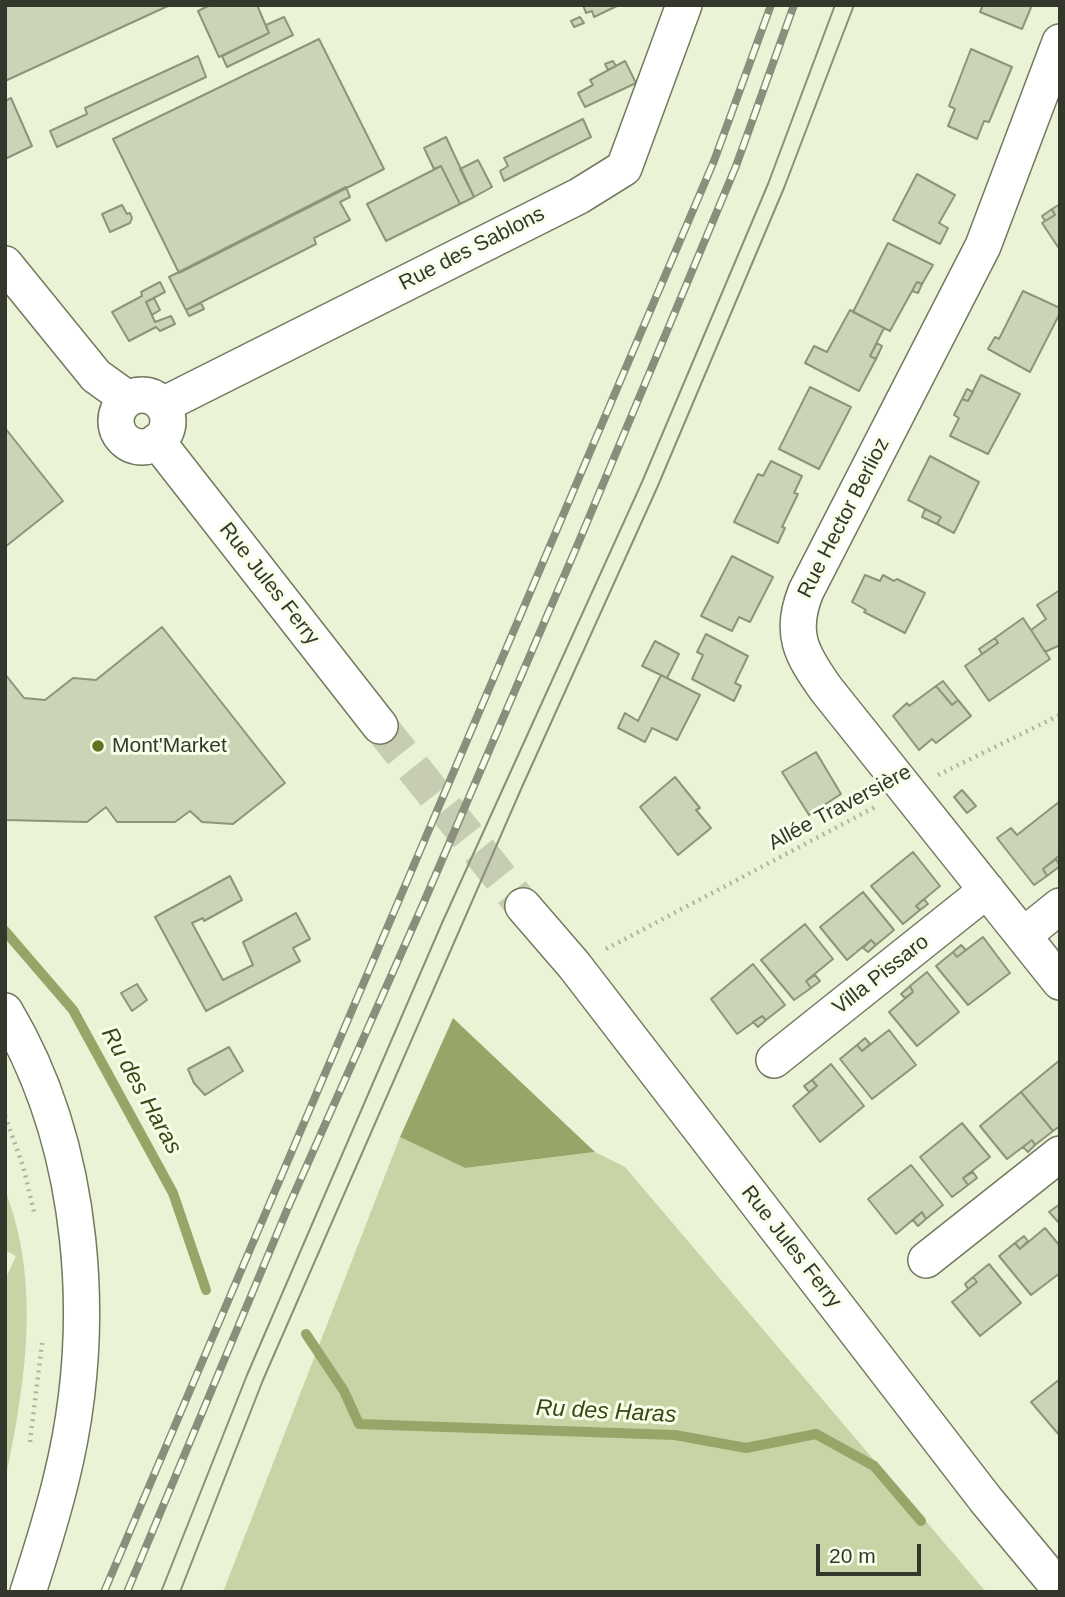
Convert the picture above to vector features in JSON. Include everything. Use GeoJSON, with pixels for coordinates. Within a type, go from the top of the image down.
{"type":"FeatureCollection","features":[{"type":"Feature","properties":{"kind":"street","name":"Rue des Sablons"},"geometry":{"type":"LineString","coordinates":[[163,405],[579,196],[624,168],[684,5]]}},
{"type":"Feature","properties":{"kind":"street","name":"Rue Hector Berlioz"},"geometry":{"type":"LineString","coordinates":[[1060,42],[983,246],[800,606],[797,631],[802,654],[808,664],[1060,982]]}},
{"type":"Feature","properties":{"kind":"street"},"geometry":{"type":"LineString","coordinates":[[5,264],[96,376],[128,399]]}},
{"type":"Feature","properties":{"kind":"street"},"geometry":{"type":"LineString","coordinates":[[150,396],[163,405],[167,413],[167,429],[157,441],[142,447],[121,436],[116,420],[118,412],[128,399],[150,396]]}},
{"type":"Feature","properties":{"kind":"street","name":"Rue Jules Ferry"},"geometry":{"type":"LineString","coordinates":[[157,441],[380,726]]}},
{"type":"Feature","properties":{"kind":"street","name":"Villa Pissaro"},"geometry":{"type":"LineString","coordinates":[[774,1060],[987,890]]}},
{"type":"Feature","properties":{"kind":"street","name":"Rue Jules Ferry"},"geometry":{"type":"LineString","coordinates":[[523,905],[574,965],[986,1500],[1060,1589]]}},
{"type":"Feature","properties":{"kind":"street"},"geometry":{"type":"LineString","coordinates":[[1024,935],[1060,906]]}},
{"type":"Feature","properties":{"kind":"street"},"geometry":{"type":"LineString","coordinates":[[5,1011],[23,1040],[56,1125],[77,1226],[82,1306],[78,1384],[62,1478],[28,1592]]}},
{"type":"Feature","properties":{"kind":"street"},"geometry":{"type":"LineString","coordinates":[[926,1260],[1060,1154]]}},
{"type":"Feature","properties":{"kind":"path","name":"Allée Traversière"},"geometry":{"type":"LineString","coordinates":[[636,933],[907,790],[1060,715]]}},
{"type":"Feature","properties":{"kind":"path"},"geometry":{"type":"LineString","coordinates":[[5,1116],[23,1166],[36,1223]]}},
{"type":"Feature","properties":{"kind":"path"},"geometry":{"type":"LineString","coordinates":[[27,1455],[37,1395],[43,1332]]}},
{"type":"Feature","properties":{"kind":"shaded area"},"geometry":{"type":"Polygon","coordinates":[[[453,1018],[595,1152],[465,1168],[400,1137],[453,1018]]]}},
{"type":"Feature","properties":{"kind":"shaded area"},"geometry":{"type":"Polygon","coordinates":[[[400,1137],[465,1168],[595,1152],[625,1167],[986,1592],[223,1592],[400,1137]]]}},
{"type":"Feature","properties":{"kind":"shaded area"},"geometry":{"type":"Polygon","coordinates":[[[5,1190],[16,1226],[27,1299],[24,1372],[5,1482],[5,1280],[16,1256],[5,1250],[5,1190]]]}},
{"type":"Feature","properties":{"kind":"building"},"geometry":{"type":"Polygon","coordinates":[[[5,5],[170,5],[5,81],[5,5]]]}},
{"type":"Feature","properties":{"kind":"building"},"geometry":{"type":"Polygon","coordinates":[[[210,5],[257,5],[269,33],[219,57],[198,11],[210,5]]]}},
{"type":"Feature","properties":{"kind":"building"},"geometry":{"type":"Polygon","coordinates":[[[583,5],[619,5],[594,17],[592,11],[586,13],[583,5]]]}},
{"type":"Feature","properties":{"kind":"building"},"geometry":{"type":"Polygon","coordinates":[[[983,5],[1032,5],[1022,29],[980,12],[983,5]]]}},
{"type":"Feature","properties":{"kind":"building"},"geometry":{"type":"Polygon","coordinates":[[[284,17],[293,35],[227,67],[222,56],[269,33],[266,25],[284,17]]]}},
{"type":"Feature","properties":{"kind":"building"},"geometry":{"type":"Polygon","coordinates":[[[580,17],[584,23],[574,27],[571,21],[580,17]]]}},
{"type":"Feature","properties":{"kind":"building"},"geometry":{"type":"Polygon","coordinates":[[[319,39],[384,169],[179,273],[113,139],[319,39]]]}},
{"type":"Feature","properties":{"kind":"building"},"geometry":{"type":"Polygon","coordinates":[[[971,49],[1012,67],[989,122],[984,121],[977,139],[948,126],[955,109],[949,106],[971,49]]]}},
{"type":"Feature","properties":{"kind":"building"},"geometry":{"type":"Polygon","coordinates":[[[198,56],[206,77],[57,147],[50,131],[87,114],[85,108],[198,56]]]}},
{"type":"Feature","properties":{"kind":"building"},"geometry":{"type":"Polygon","coordinates":[[[613,61],[616,66],[608,70],[605,64],[613,61]]]}},
{"type":"Feature","properties":{"kind":"building"},"geometry":{"type":"Polygon","coordinates":[[[625,61],[636,83],[585,107],[578,93],[593,85],[590,80],[625,61]]]}},
{"type":"Feature","properties":{"kind":"building"},"geometry":{"type":"Polygon","coordinates":[[[11,98],[32,146],[5,159],[5,101],[11,98]]]}},
{"type":"Feature","properties":{"kind":"building"},"geometry":{"type":"Polygon","coordinates":[[[583,119],[591,137],[504,181],[500,171],[508,166],[504,158],[583,119]]]}},
{"type":"Feature","properties":{"kind":"building"},"geometry":{"type":"Polygon","coordinates":[[[446,137],[474,197],[460,204],[441,166],[434,169],[424,148],[446,137]]]}},
{"type":"Feature","properties":{"kind":"building"},"geometry":{"type":"Polygon","coordinates":[[[478,160],[492,187],[474,197],[460,169],[478,160]]]}},
{"type":"Feature","properties":{"kind":"building"},"geometry":{"type":"Polygon","coordinates":[[[441,166],[460,204],[386,241],[367,204],[441,166]]]}},
{"type":"Feature","properties":{"kind":"building"},"geometry":{"type":"Polygon","coordinates":[[[917,174],[955,195],[939,223],[948,228],[940,244],[893,220],[917,174]]]}},
{"type":"Feature","properties":{"kind":"building"},"geometry":{"type":"Polygon","coordinates":[[[346,187],[350,197],[340,202],[350,220],[314,238],[316,244],[186,310],[169,277],[346,187]]]}},
{"type":"Feature","properties":{"kind":"building"},"geometry":{"type":"Polygon","coordinates":[[[1060,204],[1058,247],[1042,223],[1055,215],[1052,209],[1060,204]]]}},
{"type":"Feature","properties":{"kind":"building"},"geometry":{"type":"Polygon","coordinates":[[[122,205],[127,214],[130,213],[130,223],[110,232],[102,214],[122,205]]]}},
{"type":"Feature","properties":{"kind":"building"},"geometry":{"type":"Polygon","coordinates":[[[1052,209],[1055,215],[1045,221],[1042,216],[1052,209]]]}},
{"type":"Feature","properties":{"kind":"building"},"geometry":{"type":"Polygon","coordinates":[[[888,243],[933,265],[922,284],[917,282],[890,331],[853,312],[888,243]]]}},
{"type":"Feature","properties":{"kind":"building"},"geometry":{"type":"Polygon","coordinates":[[[160,282],[165,292],[146,302],[155,322],[171,316],[175,324],[160,331],[156,327],[129,341],[112,312],[142,296],[141,292],[160,282]]]}},
{"type":"Feature","properties":{"kind":"building"},"geometry":{"type":"Polygon","coordinates":[[[917,282],[922,284],[918,293],[912,291],[917,282]]]}},
{"type":"Feature","properties":{"kind":"building"},"geometry":{"type":"Polygon","coordinates":[[[1023,291],[1060,308],[1060,313],[1030,372],[988,349],[995,337],[999,339],[1023,291]]]}},
{"type":"Feature","properties":{"kind":"building"},"geometry":{"type":"Polygon","coordinates":[[[154,298],[160,310],[152,315],[146,302],[154,298]]]}},
{"type":"Feature","properties":{"kind":"building"},"geometry":{"type":"Polygon","coordinates":[[[201,303],[204,309],[189,316],[186,310],[201,303]]]}},
{"type":"Feature","properties":{"kind":"building"},"geometry":{"type":"Polygon","coordinates":[[[850,310],[884,328],[870,356],[876,359],[859,391],[805,363],[814,346],[827,352],[850,310]]]}},
{"type":"Feature","properties":{"kind":"building"},"geometry":{"type":"Polygon","coordinates":[[[877,343],[882,346],[876,359],[870,356],[877,343]]]}},
{"type":"Feature","properties":{"kind":"building"},"geometry":{"type":"Polygon","coordinates":[[[981,375],[1020,394],[988,454],[950,436],[959,418],[954,415],[962,399],[968,401],[981,375]]]}},
{"type":"Feature","properties":{"kind":"building"},"geometry":{"type":"Polygon","coordinates":[[[810,387],[851,407],[819,469],[779,449],[810,387]]]}},
{"type":"Feature","properties":{"kind":"building"},"geometry":{"type":"Polygon","coordinates":[[[967,389],[973,392],[968,401],[962,399],[967,389]]]}},
{"type":"Feature","properties":{"kind":"building"},"geometry":{"type":"Polygon","coordinates":[[[5,428],[63,501],[5,547],[5,428]]]}},
{"type":"Feature","properties":{"kind":"building"},"geometry":{"type":"Polygon","coordinates":[[[930,456],[979,482],[954,533],[937,524],[941,517],[908,500],[930,456]]]}},
{"type":"Feature","properties":{"kind":"building"},"geometry":{"type":"Polygon","coordinates":[[[771,461],[802,476],[794,493],[798,494],[782,527],[785,528],[778,543],[734,522],[758,474],[763,476],[771,461]]]}},
{"type":"Feature","properties":{"kind":"building"},"geometry":{"type":"Polygon","coordinates":[[[925,509],[941,517],[937,524],[922,517],[925,509]]]}},
{"type":"Feature","properties":{"kind":"building"},"geometry":{"type":"Polygon","coordinates":[[[732,556],[773,577],[750,622],[739,617],[732,631],[701,616],[732,556]]]}},
{"type":"Feature","properties":{"kind":"building"},"geometry":{"type":"Polygon","coordinates":[[[865,575],[880,581],[883,575],[894,581],[897,579],[925,593],[905,633],[864,612],[866,610],[852,602],[865,575]]]}},
{"type":"Feature","properties":{"kind":"building"},"geometry":{"type":"Polygon","coordinates":[[[1060,590],[1060,645],[1045,652],[1031,630],[1046,619],[1037,605],[1060,590]]]}},
{"type":"Feature","properties":{"kind":"building"},"geometry":{"type":"Polygon","coordinates":[[[1023,618],[1050,659],[989,701],[965,666],[998,643],[995,638],[1023,618]]]}},
{"type":"Feature","properties":{"kind":"building"},"geometry":{"type":"Polygon","coordinates":[[[162,627],[285,783],[233,824],[202,822],[190,811],[175,822],[117,822],[106,807],[87,822],[6,820],[5,674],[24,698],[45,700],[73,678],[96,680],[162,627]]]}},
{"type":"Feature","properties":{"kind":"building"},"geometry":{"type":"Polygon","coordinates":[[[706,634],[748,656],[735,683],[741,686],[734,701],[692,679],[703,655],[697,652],[706,634]]]}},
{"type":"Feature","properties":{"kind":"building"},"geometry":{"type":"Polygon","coordinates":[[[995,638],[998,643],[982,654],[979,649],[995,638]]]}},
{"type":"Feature","properties":{"kind":"building"},"geometry":{"type":"Polygon","coordinates":[[[655,641],[679,654],[667,678],[642,666],[655,641]]]}},
{"type":"Feature","properties":{"kind":"building"},"geometry":{"type":"Polygon","coordinates":[[[661,675],[700,695],[677,740],[652,728],[645,742],[618,728],[625,713],[638,721],[661,675]]]}},
{"type":"Feature","properties":{"kind":"building"},"geometry":{"type":"Polygon","coordinates":[[[943,681],[958,700],[952,705],[936,686],[943,681]]]}},
{"type":"Feature","properties":{"kind":"building"},"geometry":{"type":"Polygon","coordinates":[[[936,686],[952,705],[958,700],[971,716],[936,743],[932,739],[919,750],[893,716],[907,703],[909,706],[936,686]]]}},
{"type":"Feature","properties":{"kind":"building"},"geometry":{"type":"Polygon","coordinates":[[[816,752],[841,794],[809,815],[782,772],[816,752]]]}},
{"type":"Feature","properties":{"kind":"building"},"geometry":{"type":"Polygon","coordinates":[[[675,777],[700,808],[696,810],[711,828],[678,855],[640,807],[675,777]]]}},
{"type":"Feature","properties":{"kind":"building"},"geometry":{"type":"Polygon","coordinates":[[[962,790],[976,806],[967,813],[954,797],[962,790]]]}},
{"type":"Feature","properties":{"kind":"building"},"geometry":{"type":"Polygon","coordinates":[[[1059,802],[1060,855],[1043,869],[1047,876],[1034,885],[997,838],[1011,828],[1017,835],[1059,802]]]}},
{"type":"Feature","properties":{"kind":"building"},"geometry":{"type":"Polygon","coordinates":[[[913,852],[940,886],[916,906],[920,910],[903,924],[871,886],[913,852]]]}},
{"type":"Feature","properties":{"kind":"building"},"geometry":{"type":"Polygon","coordinates":[[[1056,859],[1060,866],[1047,876],[1043,869],[1056,859]]]}},
{"type":"Feature","properties":{"kind":"building"},"geometry":{"type":"Polygon","coordinates":[[[230,876],[242,900],[204,921],[203,918],[192,923],[223,980],[253,965],[243,942],[296,913],[310,939],[293,948],[300,961],[206,1011],[155,917],[230,876]]]}},
{"type":"Feature","properties":{"kind":"building"},"geometry":{"type":"Polygon","coordinates":[[[863,892],[894,930],[876,945],[871,940],[847,960],[820,927],[863,892]]]}},
{"type":"Feature","properties":{"kind":"building"},"geometry":{"type":"Polygon","coordinates":[[[924,899],[928,904],[920,910],[916,906],[924,899]]]}},
{"type":"Feature","properties":{"kind":"building"},"geometry":{"type":"Polygon","coordinates":[[[805,924],[833,959],[806,981],[811,988],[794,1000],[761,960],[805,924]]]}},
{"type":"Feature","properties":{"kind":"building"},"geometry":{"type":"Polygon","coordinates":[[[983,937],[1010,973],[968,1005],[936,966],[953,952],[957,957],[983,937]]]}},
{"type":"Feature","properties":{"kind":"building"},"geometry":{"type":"Polygon","coordinates":[[[871,940],[876,945],[868,952],[863,948],[871,940]]]}},
{"type":"Feature","properties":{"kind":"building"},"geometry":{"type":"Polygon","coordinates":[[[961,945],[966,950],[957,957],[953,952],[961,945]]]}},
{"type":"Feature","properties":{"kind":"building"},"geometry":{"type":"Polygon","coordinates":[[[753,964],[785,1005],[766,1020],[762,1016],[737,1034],[711,999],[753,964]]]}},
{"type":"Feature","properties":{"kind":"building"},"geometry":{"type":"Polygon","coordinates":[[[927,972],[959,1012],[917,1046],[889,1012],[913,992],[910,986],[927,972]]]}},
{"type":"Feature","properties":{"kind":"building"},"geometry":{"type":"Polygon","coordinates":[[[815,975],[820,981],[811,988],[806,981],[815,975]]]}},
{"type":"Feature","properties":{"kind":"building"},"geometry":{"type":"Polygon","coordinates":[[[137,984],[147,1000],[132,1011],[121,993],[137,984]]]}},
{"type":"Feature","properties":{"kind":"building"},"geometry":{"type":"Polygon","coordinates":[[[910,986],[913,992],[905,998],[901,994],[910,986]]]}},
{"type":"Feature","properties":{"kind":"building"},"geometry":{"type":"Polygon","coordinates":[[[762,1016],[766,1020],[758,1027],[753,1022],[762,1016]]]}},
{"type":"Feature","properties":{"kind":"building"},"geometry":{"type":"Polygon","coordinates":[[[889,1030],[916,1065],[872,1099],[840,1059],[857,1045],[862,1051],[889,1030]]]}},
{"type":"Feature","properties":{"kind":"building"},"geometry":{"type":"Polygon","coordinates":[[[865,1038],[870,1044],[862,1051],[857,1045],[865,1038]]]}},
{"type":"Feature","properties":{"kind":"building"},"geometry":{"type":"Polygon","coordinates":[[[229,1047],[243,1071],[205,1095],[194,1083],[188,1069],[229,1047]]]}},
{"type":"Feature","properties":{"kind":"building"},"geometry":{"type":"Polygon","coordinates":[[[1060,1060],[1060,1126],[1053,1131],[1021,1092],[1060,1060]]]}},
{"type":"Feature","properties":{"kind":"building"},"geometry":{"type":"Polygon","coordinates":[[[831,1064],[864,1106],[820,1142],[793,1106],[817,1086],[812,1080],[831,1064]]]}},
{"type":"Feature","properties":{"kind":"building"},"geometry":{"type":"Polygon","coordinates":[[[812,1080],[817,1086],[809,1092],[804,1086],[812,1080]]]}},
{"type":"Feature","properties":{"kind":"building"},"geometry":{"type":"Polygon","coordinates":[[[1021,1092],[1053,1131],[1035,1145],[1032,1140],[1007,1159],[980,1126],[1021,1092]]]}},
{"type":"Feature","properties":{"kind":"building"},"geometry":{"type":"Polygon","coordinates":[[[962,1123],[990,1157],[963,1178],[968,1185],[952,1197],[920,1157],[962,1123]]]}},
{"type":"Feature","properties":{"kind":"building"},"geometry":{"type":"Polygon","coordinates":[[[1032,1140],[1035,1145],[1028,1152],[1023,1147],[1032,1140]]]}},
{"type":"Feature","properties":{"kind":"building"},"geometry":{"type":"Polygon","coordinates":[[[911,1165],[943,1205],[926,1219],[922,1212],[896,1234],[868,1199],[911,1165]]]}},
{"type":"Feature","properties":{"kind":"building"},"geometry":{"type":"Polygon","coordinates":[[[973,1172],[977,1178],[968,1185],[963,1178],[973,1172]]]}},
{"type":"Feature","properties":{"kind":"building"},"geometry":{"type":"Polygon","coordinates":[[[1060,1204],[1060,1224],[1049,1212],[1060,1204]]]}},
{"type":"Feature","properties":{"kind":"building"},"geometry":{"type":"Polygon","coordinates":[[[922,1212],[926,1219],[918,1226],[913,1220],[922,1212]]]}},
{"type":"Feature","properties":{"kind":"building"},"geometry":{"type":"Polygon","coordinates":[[[1045,1228],[1060,1246],[1060,1273],[1031,1295],[999,1256],[1015,1243],[1020,1249],[1045,1228]]]}},
{"type":"Feature","properties":{"kind":"building"},"geometry":{"type":"Polygon","coordinates":[[[1024,1236],[1028,1241],[1020,1249],[1015,1243],[1024,1236]]]}},
{"type":"Feature","properties":{"kind":"building"},"geometry":{"type":"Polygon","coordinates":[[[989,1264],[1021,1303],[980,1336],[952,1302],[977,1282],[973,1277],[989,1264]]]}},
{"type":"Feature","properties":{"kind":"building"},"geometry":{"type":"Polygon","coordinates":[[[973,1277],[977,1282],[968,1289],[965,1284],[973,1277]]]}},
{"type":"Feature","properties":{"kind":"building"},"geometry":{"type":"Polygon","coordinates":[[[1060,1379],[1060,1436],[1031,1402],[1060,1379]]]}},
{"type":"Feature","properties":{"kind":"waterway","name":"Ru des Haras"},"geometry":{"type":"LineString","coordinates":[[5,931],[73,1010],[173,1193],[206,1290]]}},
{"type":"Feature","properties":{"kind":"waterway","name":"Ru des Haras"},"geometry":{"type":"LineString","coordinates":[[306,1334],[344,1391],[359,1424],[675,1435],[746,1448],[816,1434],[874,1466],[921,1521]]}},
{"type":"Feature","properties":{"kind":"tunnel"},"geometry":{"type":"LineString","coordinates":[[380,726],[523,906]]}},
{"type":"Feature","properties":{"kind":"tram line"},"geometry":{"type":"LineString","coordinates":[[161,1592],[247,1375],[442,923],[642,482],[768,184],[835,5]]}},
{"type":"Feature","properties":{"kind":"tram line"},"geometry":{"type":"LineString","coordinates":[[180,1592],[263,1380],[522,787],[657,488],[784,188],[854,5]]}},
{"type":"Feature","properties":{"kind":"railway"},"geometry":{"type":"LineString","coordinates":[[104,1592],[714,161],[771,5]]}},
{"type":"Feature","properties":{"kind":"railway"},"geometry":{"type":"LineString","coordinates":[[127,1592],[287,1210],[424,902],[580,539],[736,166],[794,5]]}},
{"type":"Feature","properties":{"kind":"place","name":"Mont'Market"},"geometry":{"type":"Point","coordinates":[98,746]}}]}
